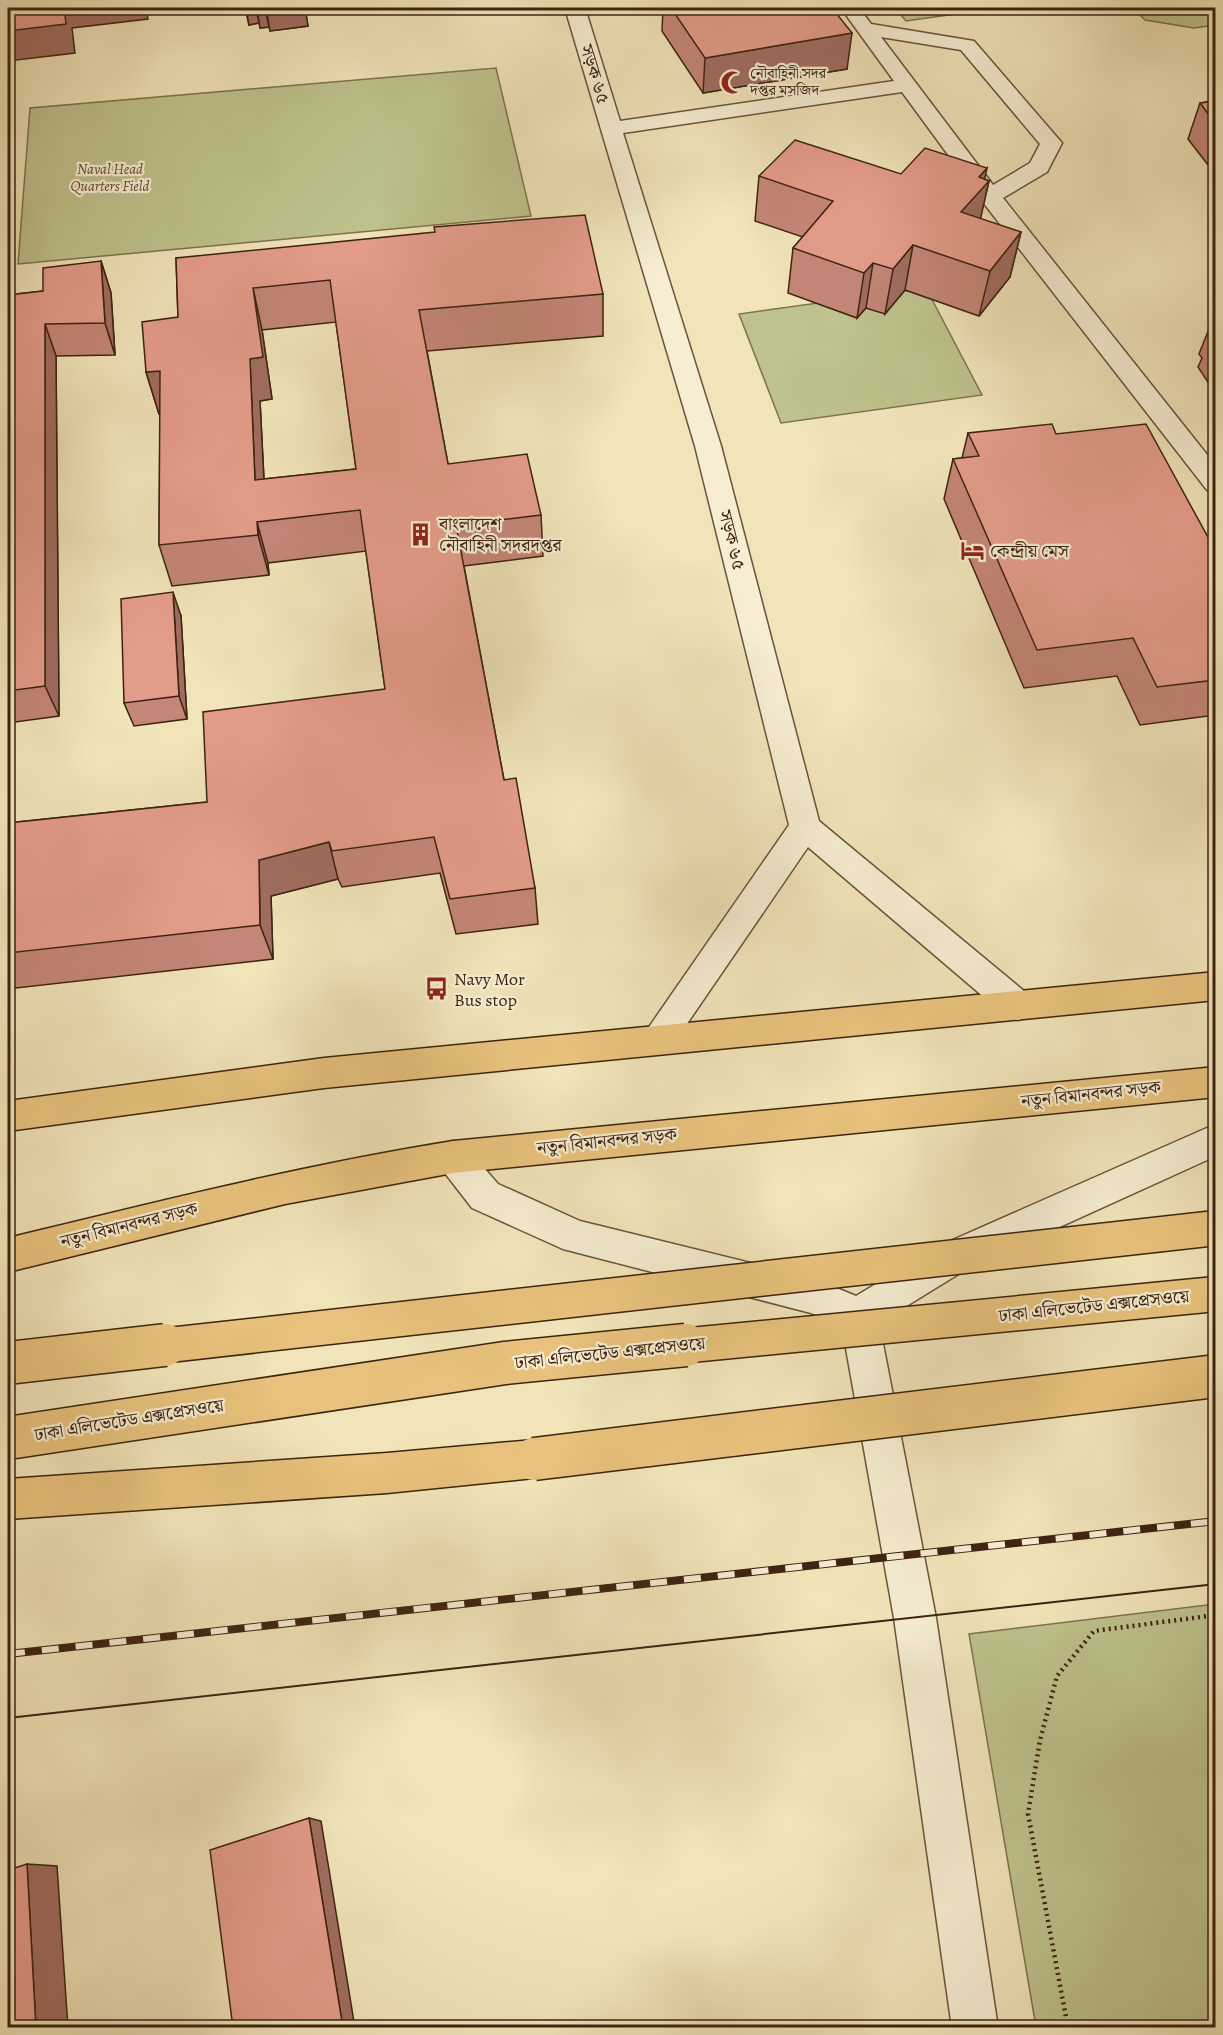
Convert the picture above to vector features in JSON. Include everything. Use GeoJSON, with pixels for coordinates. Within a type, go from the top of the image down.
{"type":"FeatureCollection","features":[{"type":"Feature","properties":{"kind":"highway"},"geometry":{"type":"LineString","coordinates":[[8,1116],[324,1073],[1215,987]]}},
{"type":"Feature","properties":{"kind":"highway","name":"নতুন বিমানবন্দর সড়ক"},"geometry":{"type":"LineString","coordinates":[[8,1255],[287,1188],[390,1166],[453,1156],[1215,1082]]}},
{"type":"Feature","properties":{"kind":"highway"},"geometry":{"type":"LineString","coordinates":[[8,1362],[1215,1228]]}},
{"type":"Feature","properties":{"kind":"highway","name":"ঢাকা এলিভেটেড এক্সপ্রেসওয়ে"},"geometry":{"type":"LineString","coordinates":[[8,1438],[505,1363],[1215,1294]]}},
{"type":"Feature","properties":{"kind":"highway"},"geometry":{"type":"LineString","coordinates":[[8,1500],[387,1473],[523,1460],[1215,1376]]}},
{"type":"Feature","properties":{"kind":"street","name":"সড়ক ৬৫"},"geometry":{"type":"LineString","coordinates":[[575,8],[708,446],[805,827]]}},
{"type":"Feature","properties":{"kind":"street"},"geometry":{"type":"LineString","coordinates":[[850,9],[990,196],[1215,484]]}},
{"type":"Feature","properties":{"kind":"street"},"geometry":{"type":"LineString","coordinates":[[865,28],[967,45],[1051,142],[1040,167],[990,196]]}},
{"type":"Feature","properties":{"kind":"street"},"geometry":{"type":"LineString","coordinates":[[612,128],[908,85]]}},
{"type":"Feature","properties":{"kind":"street"},"geometry":{"type":"LineString","coordinates":[[657,1041],[805,827],[1018,1006]]}},
{"type":"Feature","properties":{"kind":"street"},"geometry":{"type":"LineString","coordinates":[[859,1315],[952,1258],[1215,1139]]}},
{"type":"Feature","properties":{"kind":"street"},"geometry":{"type":"LineString","coordinates":[[453,1156],[485,1196],[576,1237],[812,1296],[859,1315]]}},
{"type":"Feature","properties":{"kind":"street"},"geometry":{"type":"LineString","coordinates":[[859,1315],[915,1618],[975,2028]]}},
{"type":"Feature","properties":{"kind":"path"},"geometry":{"type":"LineString","coordinates":[[1068,2028],[1028,1814],[1040,1740],[1057,1676],[1094,1631],[1215,1615]]}},
{"type":"Feature","properties":{"kind":"green space"},"geometry":{"type":"Polygon","coordinates":[[[895,8],[999,8],[906,21],[895,8]]]}},
{"type":"Feature","properties":{"kind":"green space"},"geometry":{"type":"Polygon","coordinates":[[[1133,8],[1215,8],[1215,25],[1194,28],[1145,20],[1133,8]]]}},
{"type":"Feature","properties":{"kind":"green space","name":"Naval Head Quarters Field"},"geometry":{"type":"Polygon","coordinates":[[[496,68],[531,216],[18,264],[30,108],[496,68]]]}},
{"type":"Feature","properties":{"kind":"green space"},"geometry":{"type":"Polygon","coordinates":[[[926,288],[982,395],[781,423],[739,314],[926,288]]]}},
{"type":"Feature","properties":{"kind":"green space"},"geometry":{"type":"Polygon","coordinates":[[[1215,1604],[1215,2027],[1036,2027],[969,1634],[1215,1604]]]}},
{"type":"Feature","properties":{"kind":"building"},"geometry":{"type":"Polygon","coordinates":[[[8,8],[64,8],[66,24],[8,31],[8,8]]]}},
{"type":"Feature","properties":{"kind":"building"},"geometry":{"type":"Polygon","coordinates":[[[671,8],[832,8],[852,33],[705,58],[671,8]]]}},
{"type":"Feature","properties":{"kind":"building"},"geometry":{"type":"Polygon","coordinates":[[[1215,101],[1215,123],[1200,103],[1215,101]]]}},
{"type":"Feature","properties":{"kind":"building"},"geometry":{"type":"Polygon","coordinates":[[[795,140],[901,174],[925,148],[987,168],[979,177],[989,181],[961,212],[1021,232],[990,271],[913,245],[893,269],[873,263],[864,273],[793,248],[833,201],[759,176],[795,140]]]}},
{"type":"Feature","properties":{"kind":"building"},"geometry":{"type":"Polygon","coordinates":[[[585,215],[603,294],[419,310],[448,464],[527,454],[541,515],[456,525],[504,780],[516,778],[535,888],[450,899],[434,837],[332,851],[329,842],[259,860],[260,925],[8,953],[8,823],[207,802],[203,712],[385,689],[360,510],[257,522],[258,535],[159,545],[160,371],[146,372],[142,322],[178,317],[176,258],[435,232],[434,227],[585,215]],[[330,280],[253,288],[263,357],[250,359],[255,480],[356,469],[330,280]]]}},
{"type":"Feature","properties":{"kind":"building"},"geometry":{"type":"Polygon","coordinates":[[[101,261],[105,323],[45,324],[45,686],[8,691],[8,295],[43,291],[43,268],[101,261]]]}},
{"type":"Feature","properties":{"kind":"building"},"geometry":{"type":"Polygon","coordinates":[[[1052,424],[1056,434],[1146,424],[1215,550],[1215,680],[1157,687],[1133,638],[1037,650],[953,459],[979,456],[968,433],[1052,424]]]}},
{"type":"Feature","properties":{"kind":"building"},"geometry":{"type":"Polygon","coordinates":[[[173,592],[179,696],[124,703],[121,599],[173,592]]]}},
{"type":"Feature","properties":{"kind":"building"},"geometry":{"type":"Polygon","coordinates":[[[309,1818],[343,2028],[233,2028],[210,1850],[309,1818]]]}},
{"type":"Feature","properties":{"kind":"building"},"geometry":{"type":"Polygon","coordinates":[[[27,1864],[36,2028],[8,2028],[8,1870],[27,1864]]]}},
{"type":"Feature","properties":{"kind":"tram line"},"geometry":{"type":"LineString","coordinates":[[8,1718],[1216,1584]]}},
{"type":"Feature","properties":{"kind":"railway"},"geometry":{"type":"LineString","coordinates":[[8,1654],[1216,1521]]}},
{"type":"Feature","properties":{"kind":"place","name":"নৌবাহিনী সদর দপ্তর মসজিদ"},"geometry":{"type":"Point","coordinates":[732,82]}},
{"type":"Feature","properties":{"kind":"place","name":"বাংলাদেশ নৌবাহিনী সদরদপ্তর"},"geometry":{"type":"Point","coordinates":[421,534]}},
{"type":"Feature","properties":{"kind":"place","name":"কেন্দ্রীয় মেস"},"geometry":{"type":"Point","coordinates":[972,551]}},
{"type":"Feature","properties":{"kind":"place","name":"Navy Mor Bus stop"},"geometry":{"type":"Point","coordinates":[436,989]}}]}
